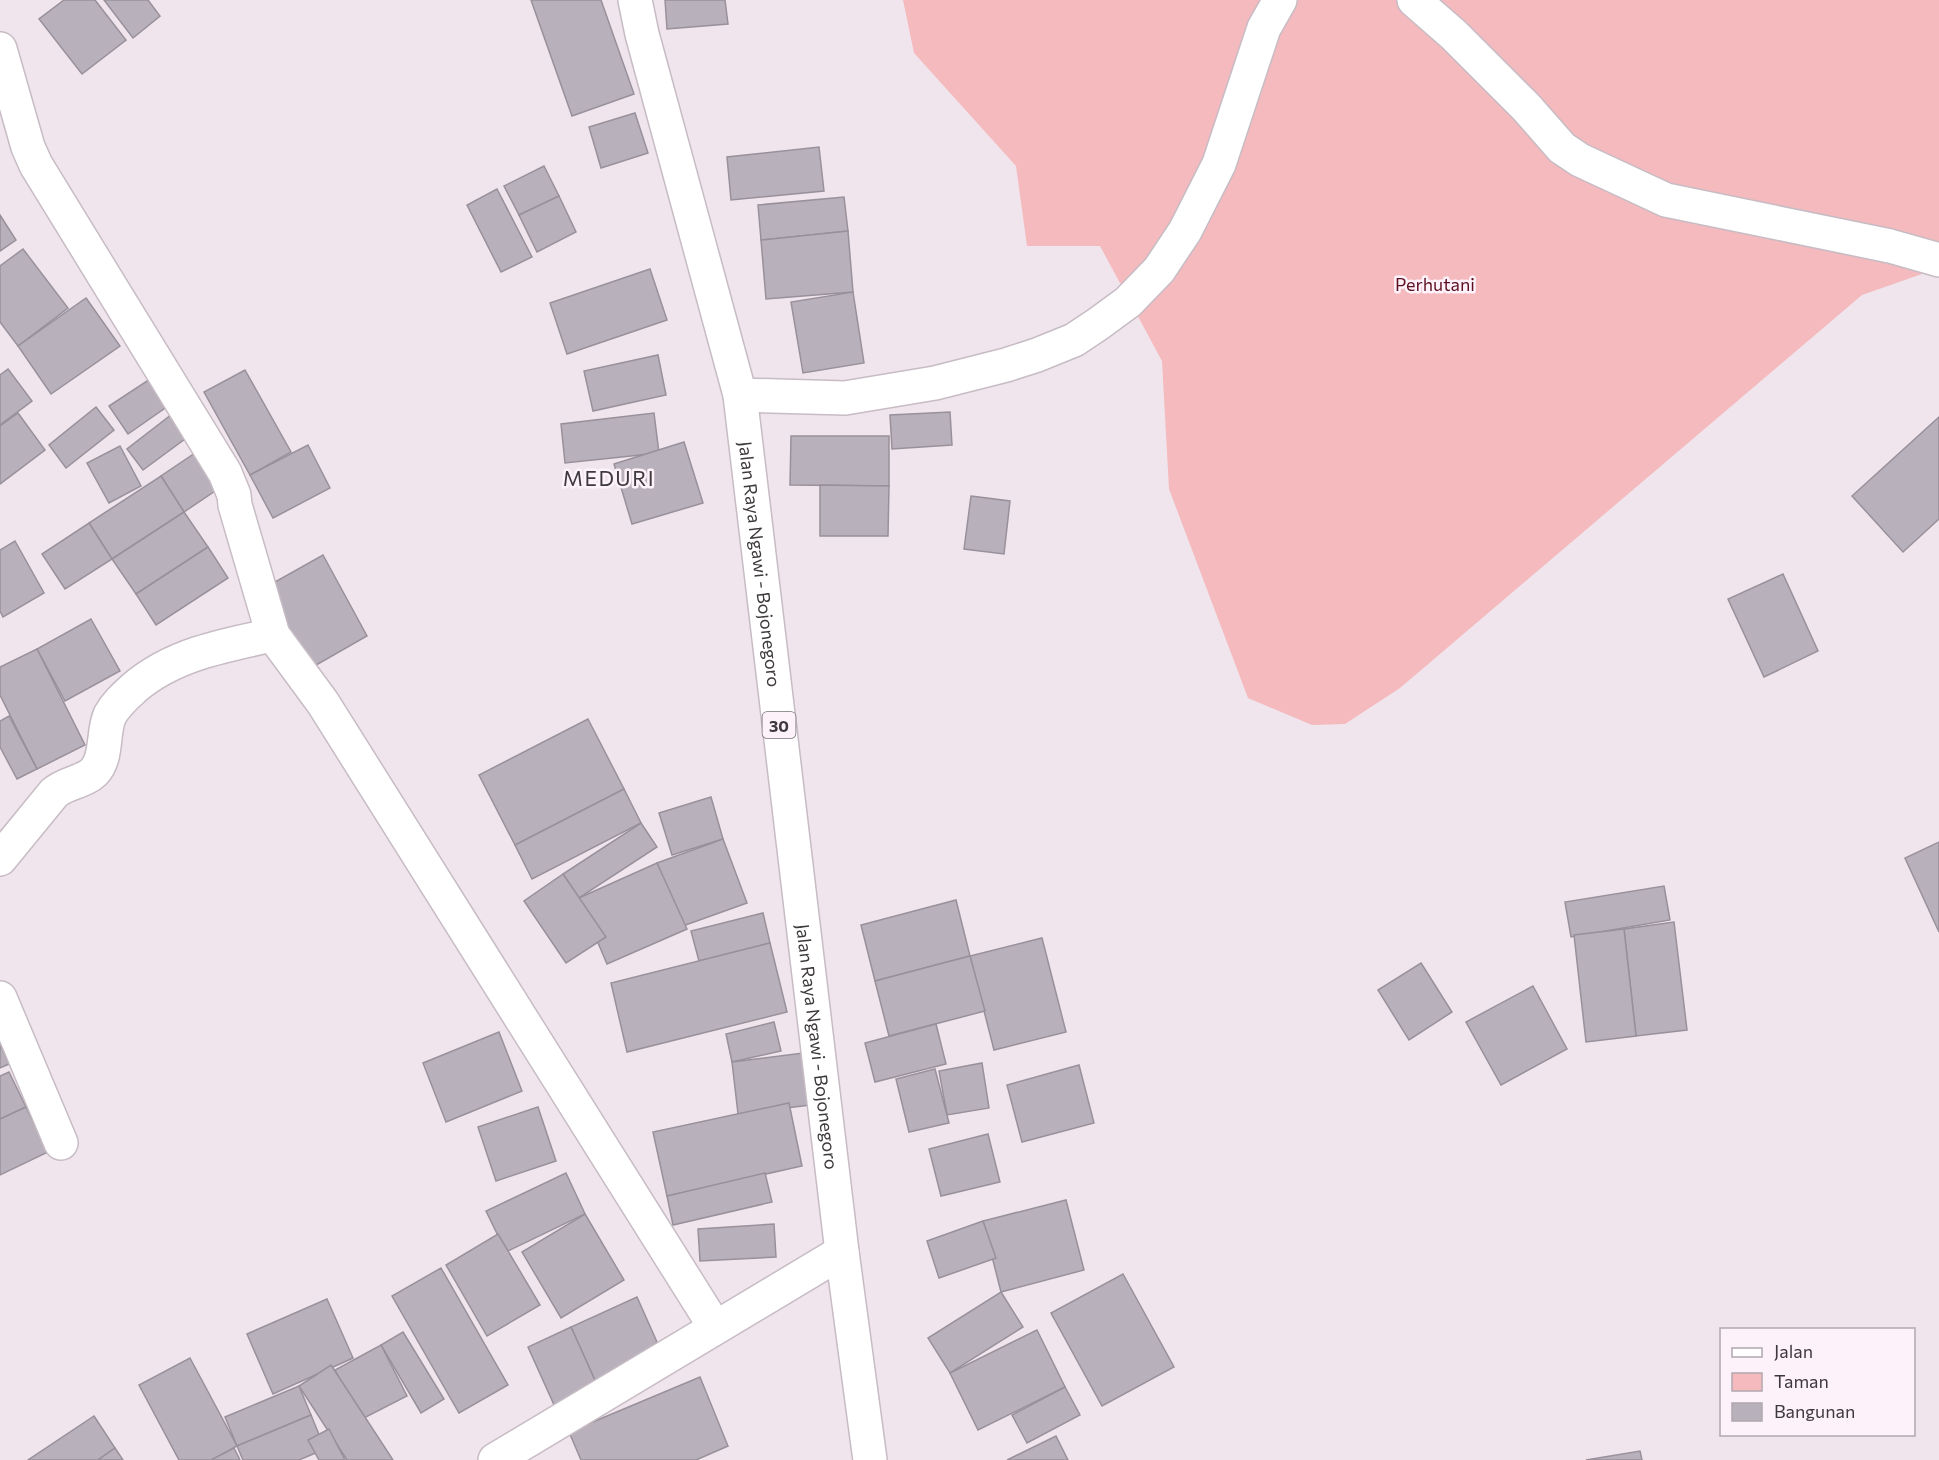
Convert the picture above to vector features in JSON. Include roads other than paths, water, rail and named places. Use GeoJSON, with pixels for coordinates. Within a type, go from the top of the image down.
{"type":"FeatureCollection","features":[{"type":"Feature","properties":{"kind":"main road","name":"Jalan Raya Ngawi - Bojonegoro"},"geometry":{"type":"LineString","coordinates":[[635,0],[642,34],[740,395],[842,1252],[870,1460]]}},
{"type":"Feature","properties":{"kind":"main road"},"geometry":{"type":"LineString","coordinates":[[740,395],[845,398],[935,383],[1037,355],[1074,340],[1098,324],[1128,302],[1159,270],[1185,231],[1218,164],[1264,28],[1280,0]]}},
{"type":"Feature","properties":{"kind":"main road"},"geometry":{"type":"LineString","coordinates":[[1414,0],[1454,35],[1526,107],[1562,148],[1580,160],[1666,200],[1890,246],[1939,261]]}},
{"type":"Feature","properties":{"kind":"main road"},"geometry":{"type":"LineString","coordinates":[[0,50],[28,147],[36,165],[230,484],[273,635],[329,713],[715,1327]]}},
{"type":"Feature","properties":{"kind":"main road"},"geometry":{"type":"LineString","coordinates":[[0,860],[54,793],[94,772],[101,759],[104,729],[110,716],[118,702],[141,682],[160,669],[215,648],[273,635]]}},
{"type":"Feature","properties":{"kind":"main road"},"geometry":{"type":"LineString","coordinates":[[0,998],[61,1143]]}},
{"type":"Feature","properties":{"kind":"main road"},"geometry":{"type":"LineString","coordinates":[[495,1460],[842,1252]]}},
{"type":"Feature","properties":{"kind":"district","name":"MEDURI"},"geometry":{"type":"Point","coordinates":[609,477]}},
{"type":"Feature","properties":{"kind":"park label","name":"Perhutani"},"geometry":{"type":"Point","coordinates":[1435,284]}}]}
